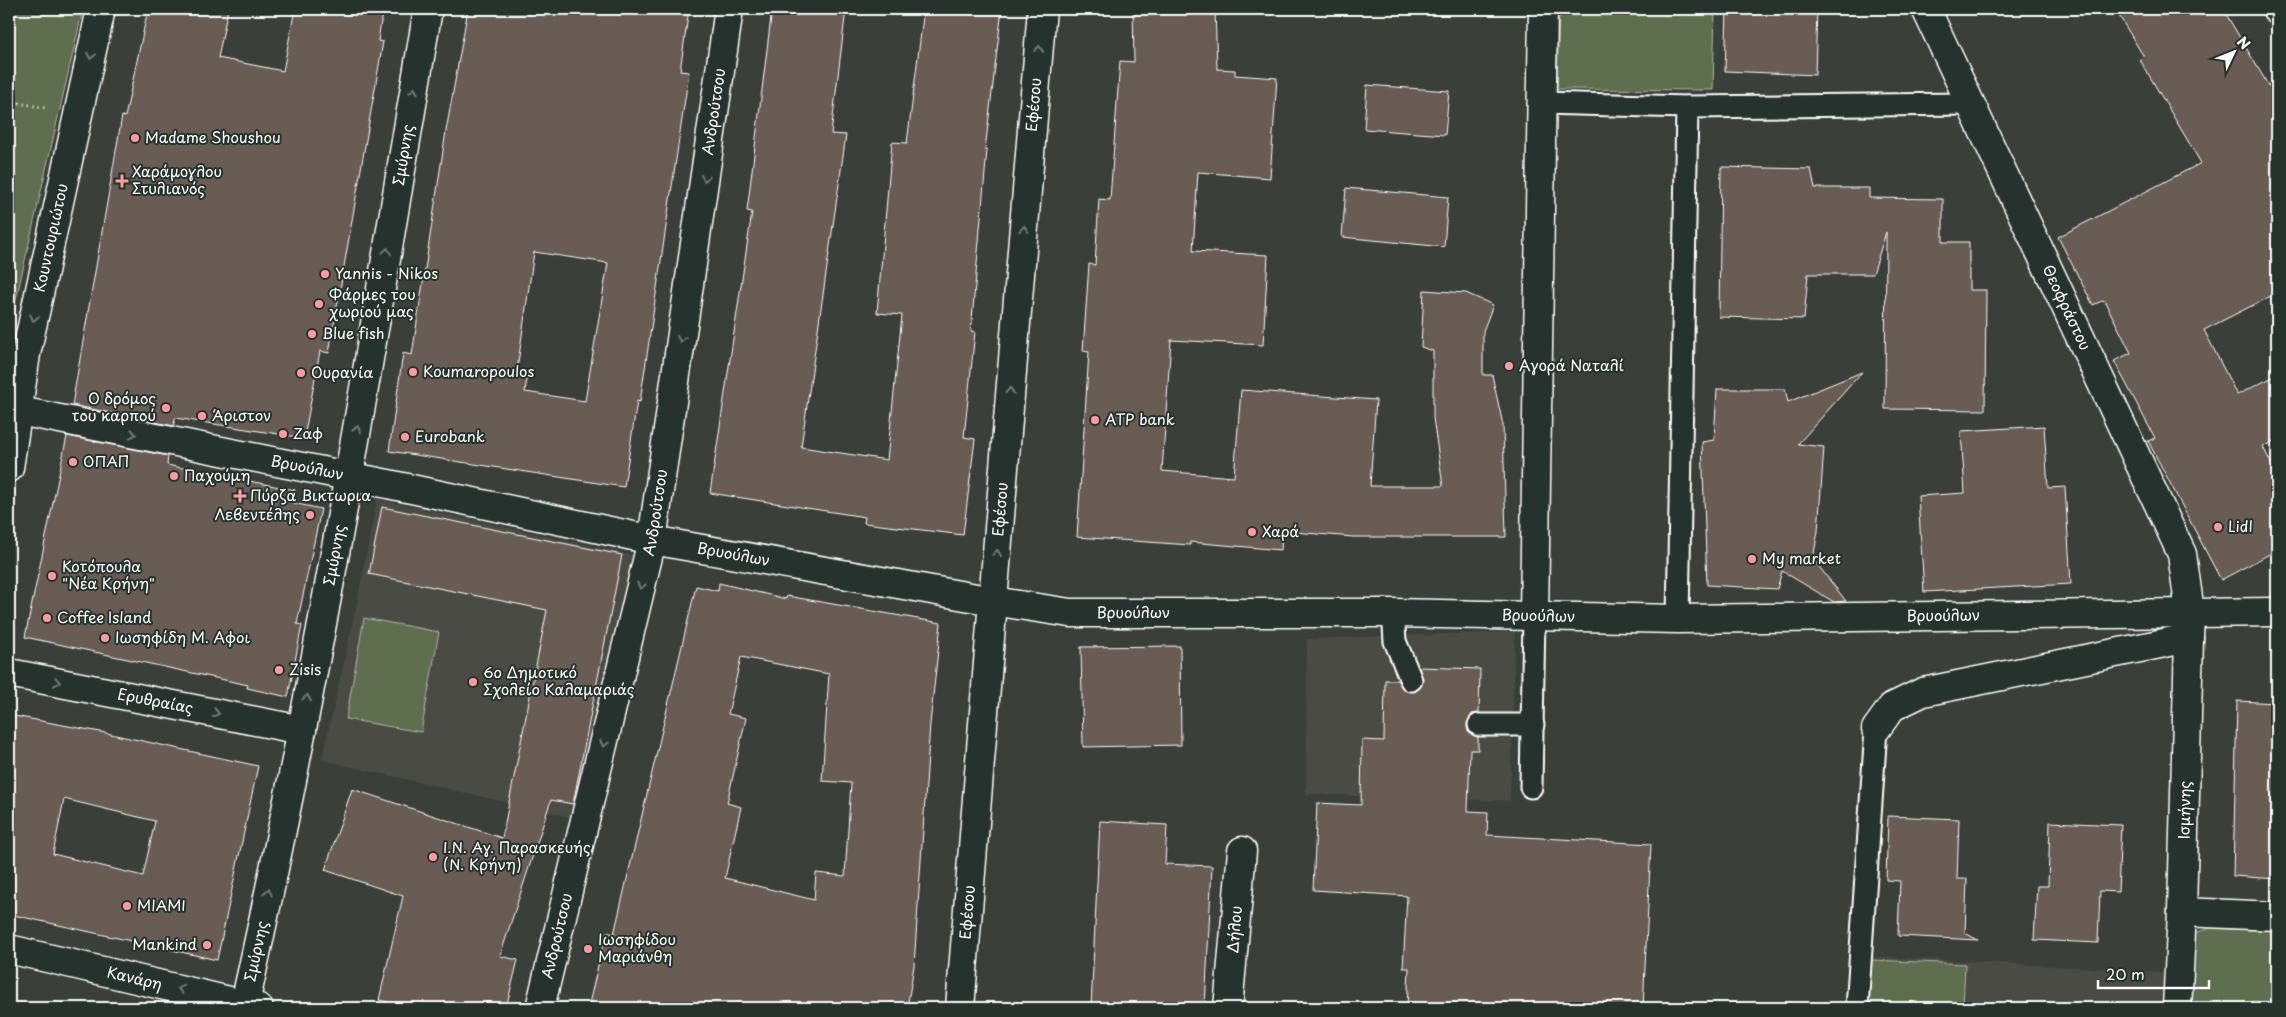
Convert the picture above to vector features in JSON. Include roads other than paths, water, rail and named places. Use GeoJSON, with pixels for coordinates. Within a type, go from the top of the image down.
{"type":"FeatureCollection","features":[{"type":"Feature","properties":{"kind":"street","name":"Κουντουριώτου"},"geometry":{"type":"LineString","coordinates":[[9,468],[12,410],[26,354],[101,9]]}},
{"type":"Feature","properties":{"kind":"street","name":"Σμύρνης"},"geometry":{"type":"LineString","coordinates":[[250,1007],[348,477],[428,9]]}},
{"type":"Feature","properties":{"kind":"street","name":"Ανδρούτσου"},"geometry":{"type":"LineString","coordinates":[[540,1008],[652,540],[729,9]]}},
{"type":"Feature","properties":{"kind":"street","name":"Εφέσου"},"geometry":{"type":"LineString","coordinates":[[960,1008],[1042,9]]}},
{"type":"Feature","properties":{"kind":"street"},"geometry":{"type":"LineString","coordinates":[[1534,616],[1543,9]]}},
{"type":"Feature","properties":{"kind":"street","name":"Θεοφράστου"},"geometry":{"type":"LineString","coordinates":[[1926,9],[2182,554],[2189,625]]}},
{"type":"Feature","properties":{"kind":"street","name":"Βρυούλων"},"geometry":{"type":"LineString","coordinates":[[12,410],[652,540],[1070,613],[1393,613],[1678,619],[2189,625],[2277,612]]}},
{"type":"Feature","properties":{"kind":"street"},"geometry":{"type":"LineString","coordinates":[[1876,729],[1892,707],[1922,692],[2189,625]]}},
{"type":"Feature","properties":{"kind":"street","name":"Ισμήνης"},"geometry":{"type":"LineString","coordinates":[[2177,1008],[2182,912],[2189,625]]}},
{"type":"Feature","properties":{"kind":"street","name":"Ερυθραίας"},"geometry":{"type":"LineString","coordinates":[[9,673],[302,730]]}},
{"type":"Feature","properties":{"kind":"street","name":"Δήλου"},"geometry":{"type":"LineString","coordinates":[[1228,1008],[1242,851]]}},
{"type":"Feature","properties":{"kind":"street"},"geometry":{"type":"LineString","coordinates":[[2182,912],[2277,916]]}},
{"type":"Feature","properties":{"kind":"street","name":"Κανάρη"},"geometry":{"type":"LineString","coordinates":[[9,948],[250,1007]]}},
{"type":"Feature","properties":{"kind":"lane"},"geometry":{"type":"LineString","coordinates":[[1542,103],[1688,107],[1969,104]]}},
{"type":"Feature","properties":{"kind":"lane"},"geometry":{"type":"LineString","coordinates":[[1678,619],[1688,107]]}},
{"type":"Feature","properties":{"kind":"lane"},"geometry":{"type":"LineString","coordinates":[[1393,613],[1395,641],[1411,680]]}},
{"type":"Feature","properties":{"kind":"lane"},"geometry":{"type":"LineString","coordinates":[[1531,787],[1534,616]]}},
{"type":"Feature","properties":{"kind":"lane"},"geometry":{"type":"LineString","coordinates":[[1479,724],[1533,725]]}},
{"type":"Feature","properties":{"kind":"lane"},"geometry":{"type":"LineString","coordinates":[[1857,1008],[1876,729]]}},
{"type":"Feature","properties":{"kind":"place","name":"Madame Shoushou"},"geometry":{"type":"Point","coordinates":[135,138]}},
{"type":"Feature","properties":{"kind":"place","name":"Χαράμογλου Στυλιανός"},"geometry":{"type":"Point","coordinates":[122,181]}},
{"type":"Feature","properties":{"kind":"place","name":"Yannis - Nikos"},"geometry":{"type":"Point","coordinates":[325,274]}},
{"type":"Feature","properties":{"kind":"place","name":"Φάρμες του χωριού μας"},"geometry":{"type":"Point","coordinates":[319,304]}},
{"type":"Feature","properties":{"kind":"place","name":"Blue fish"},"geometry":{"type":"Point","coordinates":[312,334]}},
{"type":"Feature","properties":{"kind":"place","name":"Αγορά Ναταλί"},"geometry":{"type":"Point","coordinates":[1509,366]}},
{"type":"Feature","properties":{"kind":"place","name":"Koumaropoulos"},"geometry":{"type":"Point","coordinates":[413,372]}},
{"type":"Feature","properties":{"kind":"place","name":"Ουρανία"},"geometry":{"type":"Point","coordinates":[301,373]}},
{"type":"Feature","properties":{"kind":"place","name":"Ο δρόμος του καρπού"},"geometry":{"type":"Point","coordinates":[166,408]}},
{"type":"Feature","properties":{"kind":"place","name":"Άριστον"},"geometry":{"type":"Point","coordinates":[202,416]}},
{"type":"Feature","properties":{"kind":"place","name":"ATP bank"},"geometry":{"type":"Point","coordinates":[1095,420]}},
{"type":"Feature","properties":{"kind":"place","name":"Ζαφ"},"geometry":{"type":"Point","coordinates":[283,434]}},
{"type":"Feature","properties":{"kind":"place","name":"Eurobank"},"geometry":{"type":"Point","coordinates":[405,437]}},
{"type":"Feature","properties":{"kind":"place","name":"ΟΠΑΠ"},"geometry":{"type":"Point","coordinates":[73,462]}},
{"type":"Feature","properties":{"kind":"place","name":"Παχούμη"},"geometry":{"type":"Point","coordinates":[174,476]}},
{"type":"Feature","properties":{"kind":"place","name":"Πύρζα Βικτωρια"},"geometry":{"type":"Point","coordinates":[240,496]}},
{"type":"Feature","properties":{"kind":"place","name":"Λεβεντέλης"},"geometry":{"type":"Point","coordinates":[310,515]}},
{"type":"Feature","properties":{"kind":"place","name":"Lidl"},"geometry":{"type":"Point","coordinates":[2218,527]}},
{"type":"Feature","properties":{"kind":"place","name":"Χαρά"},"geometry":{"type":"Point","coordinates":[1252,532]}},
{"type":"Feature","properties":{"kind":"place","name":"My market"},"geometry":{"type":"Point","coordinates":[1752,559]}},
{"type":"Feature","properties":{"kind":"place","name":"Κοτόπουλα \"Νέα Κρήνη\""},"geometry":{"type":"Point","coordinates":[52,576]}},
{"type":"Feature","properties":{"kind":"place","name":"Coffee Island"},"geometry":{"type":"Point","coordinates":[47,618]}},
{"type":"Feature","properties":{"kind":"place","name":"Ιωσηφίδη Μ. Αφοι"},"geometry":{"type":"Point","coordinates":[105,638]}},
{"type":"Feature","properties":{"kind":"place","name":"Zisis"},"geometry":{"type":"Point","coordinates":[279,670]}},
{"type":"Feature","properties":{"kind":"place","name":"6ο Δημοτικό Σχολείο Καλαμαριάς"},"geometry":{"type":"Point","coordinates":[473,682]}},
{"type":"Feature","properties":{"kind":"place","name":"Ι.Ν. Αγ. Παρασκευής (Ν. Κρήνη)"},"geometry":{"type":"Point","coordinates":[433,857]}},
{"type":"Feature","properties":{"kind":"place","name":"MIAMI"},"geometry":{"type":"Point","coordinates":[127,906]}},
{"type":"Feature","properties":{"kind":"place","name":"Mankind"},"geometry":{"type":"Point","coordinates":[207,945]}},
{"type":"Feature","properties":{"kind":"place","name":"Ιωσηφίδου Μαριάνθη"},"geometry":{"type":"Point","coordinates":[588,949]}}]}
